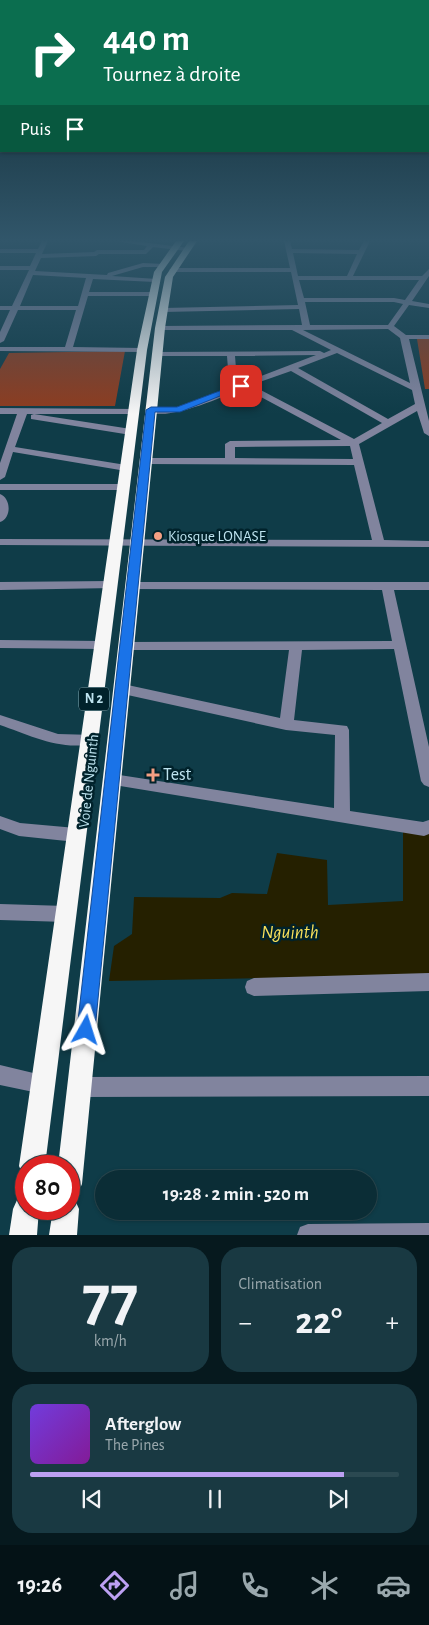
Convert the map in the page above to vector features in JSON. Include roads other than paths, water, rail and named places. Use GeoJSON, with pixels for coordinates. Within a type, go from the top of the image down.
{"type":"FeatureCollection","features":[{"type":"Feature","properties":{"kind":"highway","name":"Voie de Nguinth"},"geometry":{"type":"LineString","coordinates":[[72,1155],[138,543],[144,462],[142,410],[150,352],[163,299]]}},
{"type":"Feature","properties":{"kind":"highway","name":"Voie de Nguinth"},"geometry":{"type":"LineString","coordinates":[[150,352],[160,328],[164,299]]}},
{"type":"Feature","properties":{"kind":"highway","name":"Voie de Nguinth"},"geometry":{"type":"LineString","coordinates":[[33,1155],[131,432],[142,410]]}},
{"type":"Feature","properties":{"kind":"highway"},"geometry":{"type":"LineString","coordinates":[[23,1235],[25,1220]]}},
{"type":"Feature","properties":{"kind":"highway"},"geometry":{"type":"LineString","coordinates":[[63,1235],[65,1220]]}},
{"type":"Feature","properties":{"kind":"street"},"geometry":{"type":"LineString","coordinates":[[0,341],[2,330],[19,299]]}},
{"type":"Feature","properties":{"kind":"street"},"geometry":{"type":"LineString","coordinates":[[68,349],[83,299]]}},
{"type":"Feature","properties":{"kind":"street"},"geometry":{"type":"LineString","coordinates":[[300,299],[307,328]]}},
{"type":"Feature","properties":{"kind":"street"},"geometry":{"type":"LineString","coordinates":[[390,327],[409,299]]}},
{"type":"Feature","properties":{"kind":"street"},"geometry":{"type":"LineString","coordinates":[[162,310],[394,300],[429,306]]}},
{"type":"Feature","properties":{"kind":"street"},"geometry":{"type":"LineString","coordinates":[[0,308],[80,308]]}},
{"type":"Feature","properties":{"kind":"street"},"geometry":{"type":"LineString","coordinates":[[160,328],[390,327],[404,336],[429,338]]}},
{"type":"Feature","properties":{"kind":"street"},"geometry":{"type":"LineString","coordinates":[[292,328],[334,352],[417,390],[429,391]]}},
{"type":"Feature","properties":{"kind":"street"},"geometry":{"type":"LineString","coordinates":[[404,336],[420,405],[426,418],[429,433]]}},
{"type":"Feature","properties":{"kind":"street"},"geometry":{"type":"LineString","coordinates":[[0,349],[231,354],[334,352]]}},
{"type":"Feature","properties":{"kind":"street"},"geometry":{"type":"LineString","coordinates":[[23,413],[178,410],[334,352]]}},
{"type":"Feature","properties":{"kind":"street"},"geometry":{"type":"LineString","coordinates":[[231,354],[233,382],[354,442],[379,544]]}},
{"type":"Feature","properties":{"kind":"street"},"geometry":{"type":"LineString","coordinates":[[291,367],[388,423]]}},
{"type":"Feature","properties":{"kind":"street"},"geometry":{"type":"LineString","coordinates":[[230,462],[230,444],[354,442],[420,405]]}},
{"type":"Feature","properties":{"kind":"street"},"geometry":{"type":"LineString","coordinates":[[0,411],[23,413],[131,432]]}},
{"type":"Feature","properties":{"kind":"street"},"geometry":{"type":"LineString","coordinates":[[0,477],[23,413]]}},
{"type":"Feature","properties":{"kind":"street"},"geometry":{"type":"LineString","coordinates":[[10,449],[126,468]]}},
{"type":"Feature","properties":{"kind":"street"},"geometry":{"type":"LineString","coordinates":[[144,462],[359,462]]}},
{"type":"Feature","properties":{"kind":"street"},"geometry":{"type":"LineString","coordinates":[[0,487],[123,487]]}},
{"type":"Feature","properties":{"kind":"street"},"geometry":{"type":"LineString","coordinates":[[0,497],[4,508],[0,518]]}},
{"type":"Feature","properties":{"kind":"street"},"geometry":{"type":"LineString","coordinates":[[0,542],[429,544]]}},
{"type":"Feature","properties":{"kind":"street"},"geometry":{"type":"LineString","coordinates":[[0,586],[110,586]]}},
{"type":"Feature","properties":{"kind":"street"},"geometry":{"type":"LineString","coordinates":[[133,586],[429,586]]}},
{"type":"Feature","properties":{"kind":"street"},"geometry":{"type":"LineString","coordinates":[[387,586],[429,780]]}},
{"type":"Feature","properties":{"kind":"street"},"geometry":{"type":"LineString","coordinates":[[0,644],[102,645]]}},
{"type":"Feature","properties":{"kind":"street"},"geometry":{"type":"LineString","coordinates":[[286,725],[296,645]]}},
{"type":"Feature","properties":{"kind":"street"},"geometry":{"type":"LineString","coordinates":[[127,646],[400,645]]}},
{"type":"Feature","properties":{"kind":"street"},"geometry":{"type":"LineString","coordinates":[[123,688],[286,725],[342,730],[342,816]]}},
{"type":"Feature","properties":{"kind":"street"},"geometry":{"type":"LineString","coordinates":[[0,720],[58,739],[89,739]]}},
{"type":"Feature","properties":{"kind":"street"},"geometry":{"type":"LineString","coordinates":[[113,780],[424,829],[429,827]]}},
{"type":"Feature","properties":{"kind":"street"},"geometry":{"type":"LineString","coordinates":[[0,822],[19,829],[76,835]]}},
{"type":"Feature","properties":{"kind":"street"},"geometry":{"type":"LineString","coordinates":[[0,912],[66,914]]}},
{"type":"Feature","properties":{"kind":"street"},"geometry":{"type":"LineString","coordinates":[[254,987],[429,982]]}},
{"type":"Feature","properties":{"kind":"street"},"geometry":{"type":"LineString","coordinates":[[0,1075],[43,1084]]}},
{"type":"Feature","properties":{"kind":"street"},"geometry":{"type":"LineString","coordinates":[[80,1087],[429,1086]]}},
{"type":"Feature","properties":{"kind":"street"},"geometry":{"type":"LineString","coordinates":[[308,1235],[429,1234]]}},
{"type":"Feature","properties":{"kind":"water","name":"Nguinth"},"geometry":{"type":"Polygon","coordinates":[[[429,828],[429,975],[109,981],[114,946],[132,934],[134,897],[220,898],[232,893],[267,894],[277,853],[327,860],[328,905],[403,901],[403,830],[429,828]]]}},
{"type":"Feature","properties":{"kind":"place","name":"Kiosque LONASE"},"geometry":{"type":"Point","coordinates":[158,536]}},
{"type":"Feature","properties":{"kind":"place","name":"Test"},"geometry":{"type":"Point","coordinates":[153,775]}}]}
